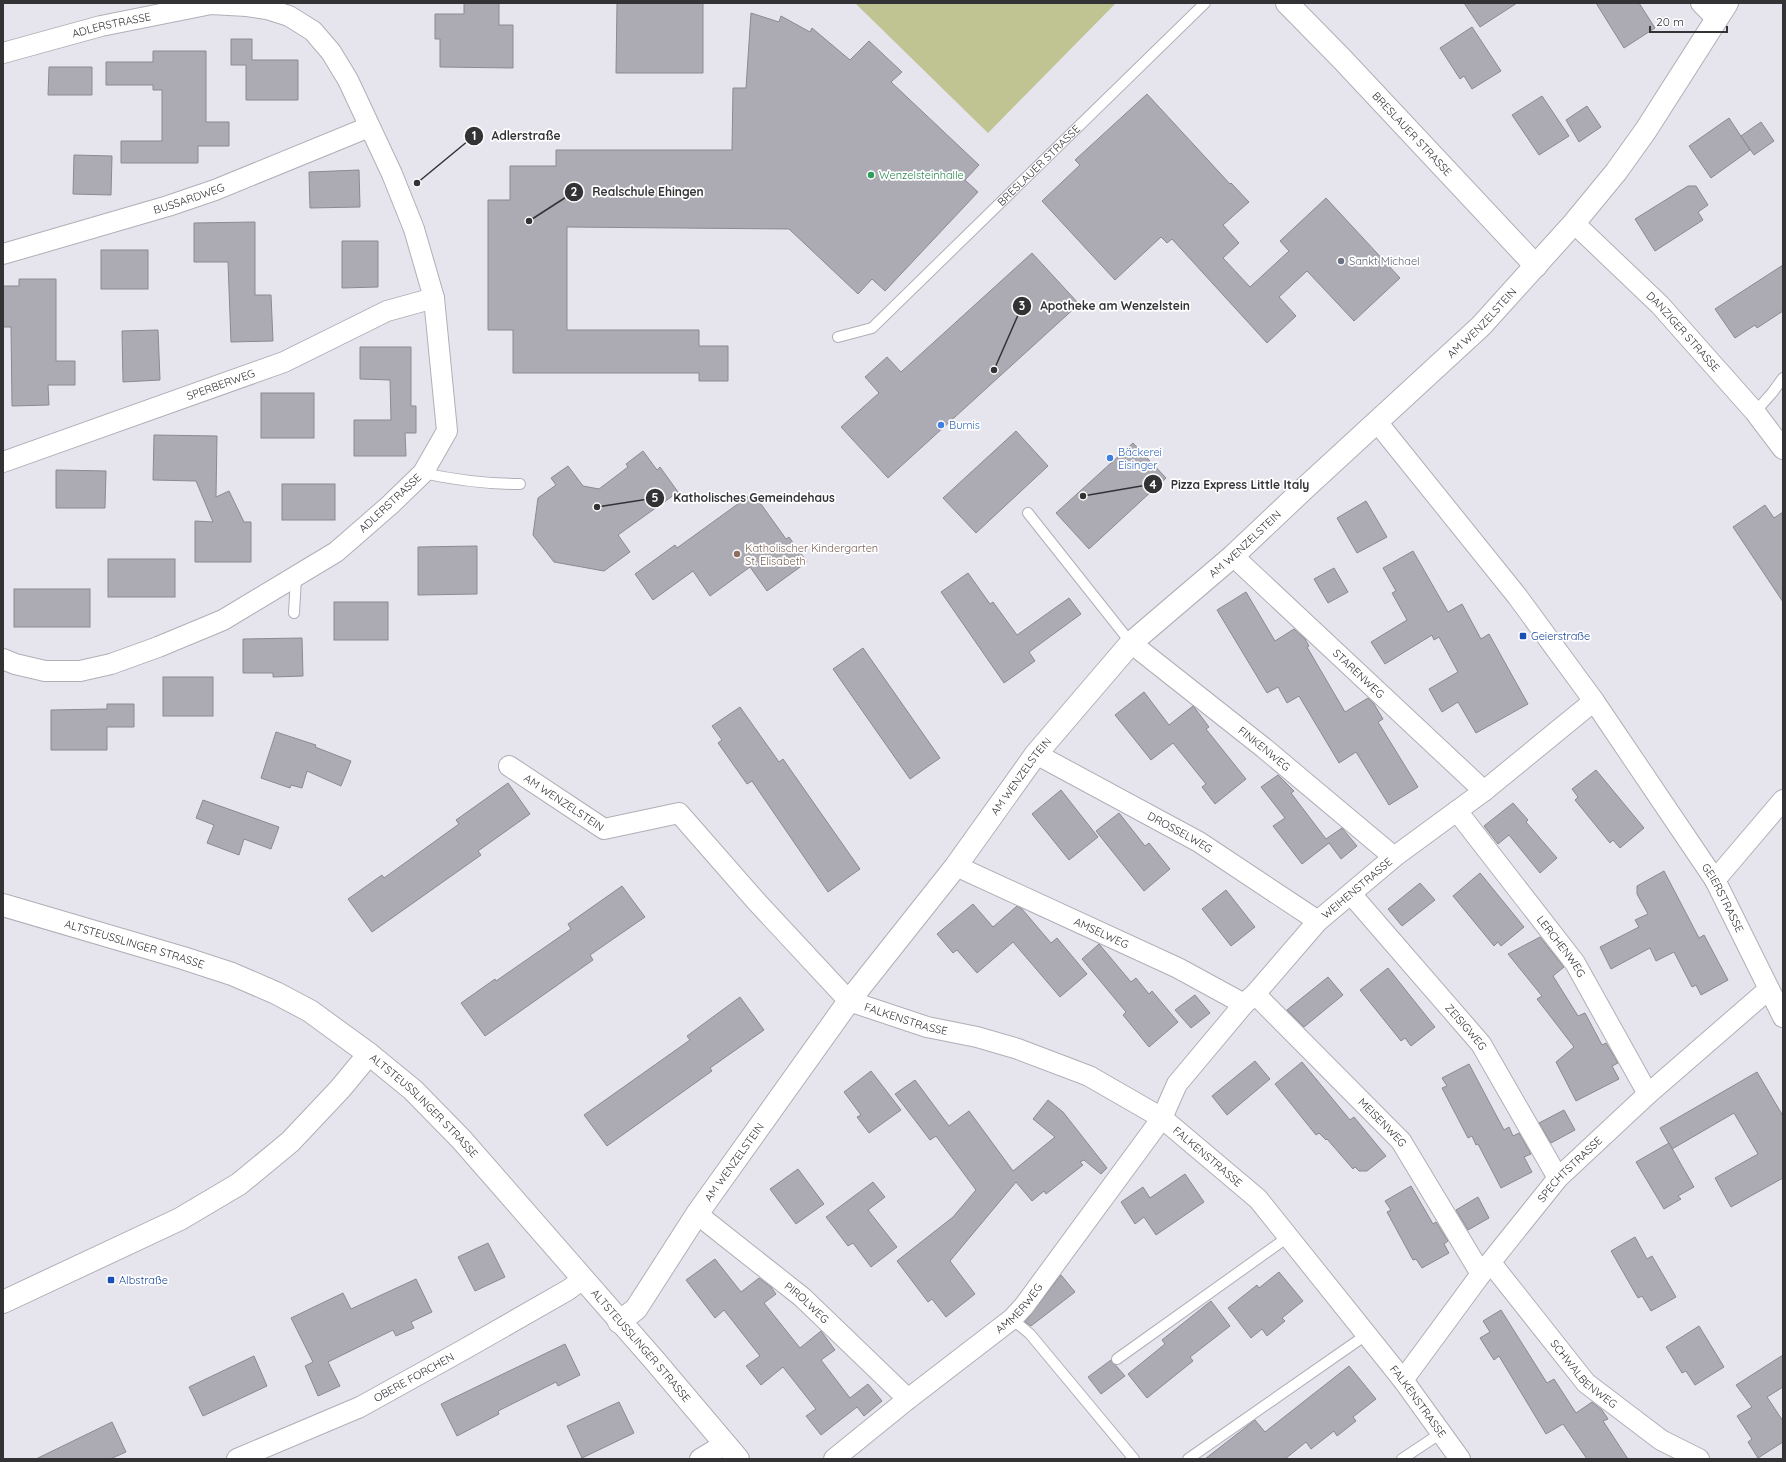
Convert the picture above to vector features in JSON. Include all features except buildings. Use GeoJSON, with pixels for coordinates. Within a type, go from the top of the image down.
{"type":"FeatureCollection","features":[{"type":"Feature","properties":{"kind":"street","name":"ADLERSTRASSE"},"geometry":{"type":"LineString","coordinates":[[3,53],[101,26],[211,3],[267,9],[290,16],[313,31],[331,52],[348,80],[392,174],[414,229],[434,298],[446,431],[422,473],[390,506],[336,552],[223,620],[158,647],[111,664],[80,670],[45,670],[15,664],[3,659]]}},
{"type":"Feature","properties":{"kind":"street","name":"BRESLAUER STRASSE"},"geometry":{"type":"LineString","coordinates":[[1287,3],[1536,266]]}},
{"type":"Feature","properties":{"kind":"street"},"geometry":{"type":"LineString","coordinates":[[1701,3],[1722,11]]}},
{"type":"Feature","properties":{"kind":"street","name":"AM WENZELSTEIN"},"geometry":{"type":"LineString","coordinates":[[619,1322],[636,1309],[697,1214],[849,1001],[956,866],[1036,754],[1131,643],[1233,556],[1481,326],[1536,266],[1616,172],[1646,130],[1722,11]]}},
{"type":"Feature","properties":{"kind":"street","name":"BUSSARDWEG"},"geometry":{"type":"LineString","coordinates":[[3,254],[154,210],[215,190],[369,127]]}},
{"type":"Feature","properties":{"kind":"street","name":"DANZIGER STRASSE"},"geometry":{"type":"LineString","coordinates":[[1574,222],[1660,305],[1755,412],[1783,449]]}},
{"type":"Feature","properties":{"kind":"street","name":"SPERBERWEG"},"geometry":{"type":"LineString","coordinates":[[3,462],[284,362],[387,311],[434,298]]}},
{"type":"Feature","properties":{"kind":"street","name":"GEIERSTRASSE"},"geometry":{"type":"LineString","coordinates":[[1377,422],[1517,596],[1594,700],[1715,880],[1783,1017]]}},
{"type":"Feature","properties":{"kind":"street","name":"STARENWEG"},"geometry":{"type":"LineString","coordinates":[[1233,556],[1484,791]]}},
{"type":"Feature","properties":{"kind":"street","name":"FINKENWEG"},"geometry":{"type":"LineString","coordinates":[[1131,643],[1264,748],[1394,857]]}},
{"type":"Feature","properties":{"kind":"street","name":"WEIHENSTRASSE"},"geometry":{"type":"LineString","coordinates":[[1162,1118],[1177,1084],[1318,921],[1394,857],[1484,791],[1594,700]]}},
{"type":"Feature","properties":{"kind":"street","name":"DROSSELWEG"},"geometry":{"type":"LineString","coordinates":[[1036,754],[1199,842],[1318,921]]}},
{"type":"Feature","properties":{"kind":"street","name":"AM WENZELSTEIN"},"geometry":{"type":"LineString","coordinates":[[510,766],[604,829],[679,813],[756,901],[849,1001]]}},
{"type":"Feature","properties":{"kind":"street"},"geometry":{"type":"LineString","coordinates":[[1715,880],[1783,800]]}},
{"type":"Feature","properties":{"kind":"street","name":"LERCHENWEG"},"geometry":{"type":"LineString","coordinates":[[1457,811],[1575,963],[1648,1094]]}},
{"type":"Feature","properties":{"kind":"street","name":"AMSELWEG"},"geometry":{"type":"LineString","coordinates":[[956,866],[1249,999]]}},
{"type":"Feature","properties":{"kind":"street","name":"ZEISIGWEG"},"geometry":{"type":"LineString","coordinates":[[1351,894],[1481,1044],[1558,1178]]}},
{"type":"Feature","properties":{"kind":"street","name":"ALTSTEUSSLINGER STRASSE"},"geometry":{"type":"LineString","coordinates":[[3,905],[232,974],[276,993],[310,1011],[369,1054],[413,1090],[461,1139],[732,1451]]}},
{"type":"Feature","properties":{"kind":"street","name":"SPECHTSTRASSE"},"geometry":{"type":"LineString","coordinates":[[1404,1380],[1486,1268],[1558,1178],[1648,1094],[1769,989]]}},
{"type":"Feature","properties":{"kind":"street","name":"MEISENWEG"},"geometry":{"type":"LineString","coordinates":[[1249,999],[1401,1141],[1486,1268]]}},
{"type":"Feature","properties":{"kind":"street","name":"FALKENSTRASSE"},"geometry":{"type":"LineString","coordinates":[[849,1001],[927,1027],[977,1037],[1018,1049],[1089,1076],[1162,1118],[1258,1199],[1366,1335],[1404,1380],[1460,1459]]}},
{"type":"Feature","properties":{"kind":"street"},"geometry":{"type":"LineString","coordinates":[[3,1302],[180,1219],[239,1184],[290,1142],[340,1089],[369,1054]]}},
{"type":"Feature","properties":{"kind":"street","name":"AMMERWEG"},"geometry":{"type":"LineString","coordinates":[[834,1459],[908,1399],[1012,1319],[1024,1306],[1162,1118]]}},
{"type":"Feature","properties":{"kind":"street","name":"PIROLWEG"},"geometry":{"type":"LineString","coordinates":[[697,1214],[802,1297],[908,1399]]}},
{"type":"Feature","properties":{"kind":"street","name":"SCHWALBENWEG"},"geometry":{"type":"LineString","coordinates":[[1486,1268],[1586,1382],[1662,1440],[1699,1459]]}},
{"type":"Feature","properties":{"kind":"street","name":"OBERE FORCHEN"},"geometry":{"type":"LineString","coordinates":[[237,1459],[360,1407],[568,1290],[583,1279]]}},
{"type":"Feature","properties":{"kind":"street"},"geometry":{"type":"LineString","coordinates":[[700,1459],[732,1451]]}},
{"type":"Feature","properties":{"kind":"lane","name":"BRESLAUER STRASSE"},"geometry":{"type":"LineString","coordinates":[[838,337],[872,328],[1205,3]]}},
{"type":"Feature","properties":{"kind":"lane"},"geometry":{"type":"LineString","coordinates":[[1755,412],[1783,378]]}},
{"type":"Feature","properties":{"kind":"lane"},"geometry":{"type":"LineString","coordinates":[[422,473],[451,479],[498,484],[520,484]]}},
{"type":"Feature","properties":{"kind":"lane"},"geometry":{"type":"LineString","coordinates":[[1028,513],[1131,643]]}},
{"type":"Feature","properties":{"kind":"lane"},"geometry":{"type":"LineString","coordinates":[[294,614],[296,577]]}},
{"type":"Feature","properties":{"kind":"lane"},"geometry":{"type":"LineString","coordinates":[[1117,1359],[1288,1237]]}},
{"type":"Feature","properties":{"kind":"lane"},"geometry":{"type":"LineString","coordinates":[[1012,1319],[1030,1334],[1134,1459]]}},
{"type":"Feature","properties":{"kind":"lane"},"geometry":{"type":"LineString","coordinates":[[1188,1459],[1366,1335]]}},
{"type":"Feature","properties":{"kind":"lane"},"geometry":{"type":"LineString","coordinates":[[1402,1459],[1441,1433]]}},
{"type":"Feature","properties":{"kind":"green space"},"geometry":{"type":"Polygon","coordinates":[[[855,3],[1116,3],[988,133],[855,3]]]}},
{"type":"Feature","properties":{"kind":"place","name":"Wenzelsteinhalle"},"geometry":{"type":"Point","coordinates":[871,175]}},
{"type":"Feature","properties":{"kind":"place","name":"Adlerstraße"},"geometry":{"type":"Point","coordinates":[417,183]}},
{"type":"Feature","properties":{"kind":"place","name":"Realschule Ehingen"},"geometry":{"type":"Point","coordinates":[529,221]}},
{"type":"Feature","properties":{"kind":"place","name":"Sankt Michael"},"geometry":{"type":"Point","coordinates":[1341,261]}},
{"type":"Feature","properties":{"kind":"place","name":"Apotheke am Wenzelstein"},"geometry":{"type":"Point","coordinates":[994,370]}},
{"type":"Feature","properties":{"kind":"place","name":"Bumis"},"geometry":{"type":"Point","coordinates":[941,425]}},
{"type":"Feature","properties":{"kind":"place","name":"Bäckerei Eisinger"},"geometry":{"type":"Point","coordinates":[1110,458]}},
{"type":"Feature","properties":{"kind":"place","name":"Pizza Express Little Italy"},"geometry":{"type":"Point","coordinates":[1083,496]}},
{"type":"Feature","properties":{"kind":"place","name":"Katholisches Gemeindehaus"},"geometry":{"type":"Point","coordinates":[597,507]}},
{"type":"Feature","properties":{"kind":"place","name":"Katholischer Kindergarten St. Elisabeth"},"geometry":{"type":"Point","coordinates":[737,554]}},
{"type":"Feature","properties":{"kind":"place","name":"Geierstraße"},"geometry":{"type":"Point","coordinates":[1523,636]}},
{"type":"Feature","properties":{"kind":"place","name":"Albstraße"},"geometry":{"type":"Point","coordinates":[111,1280]}}]}
